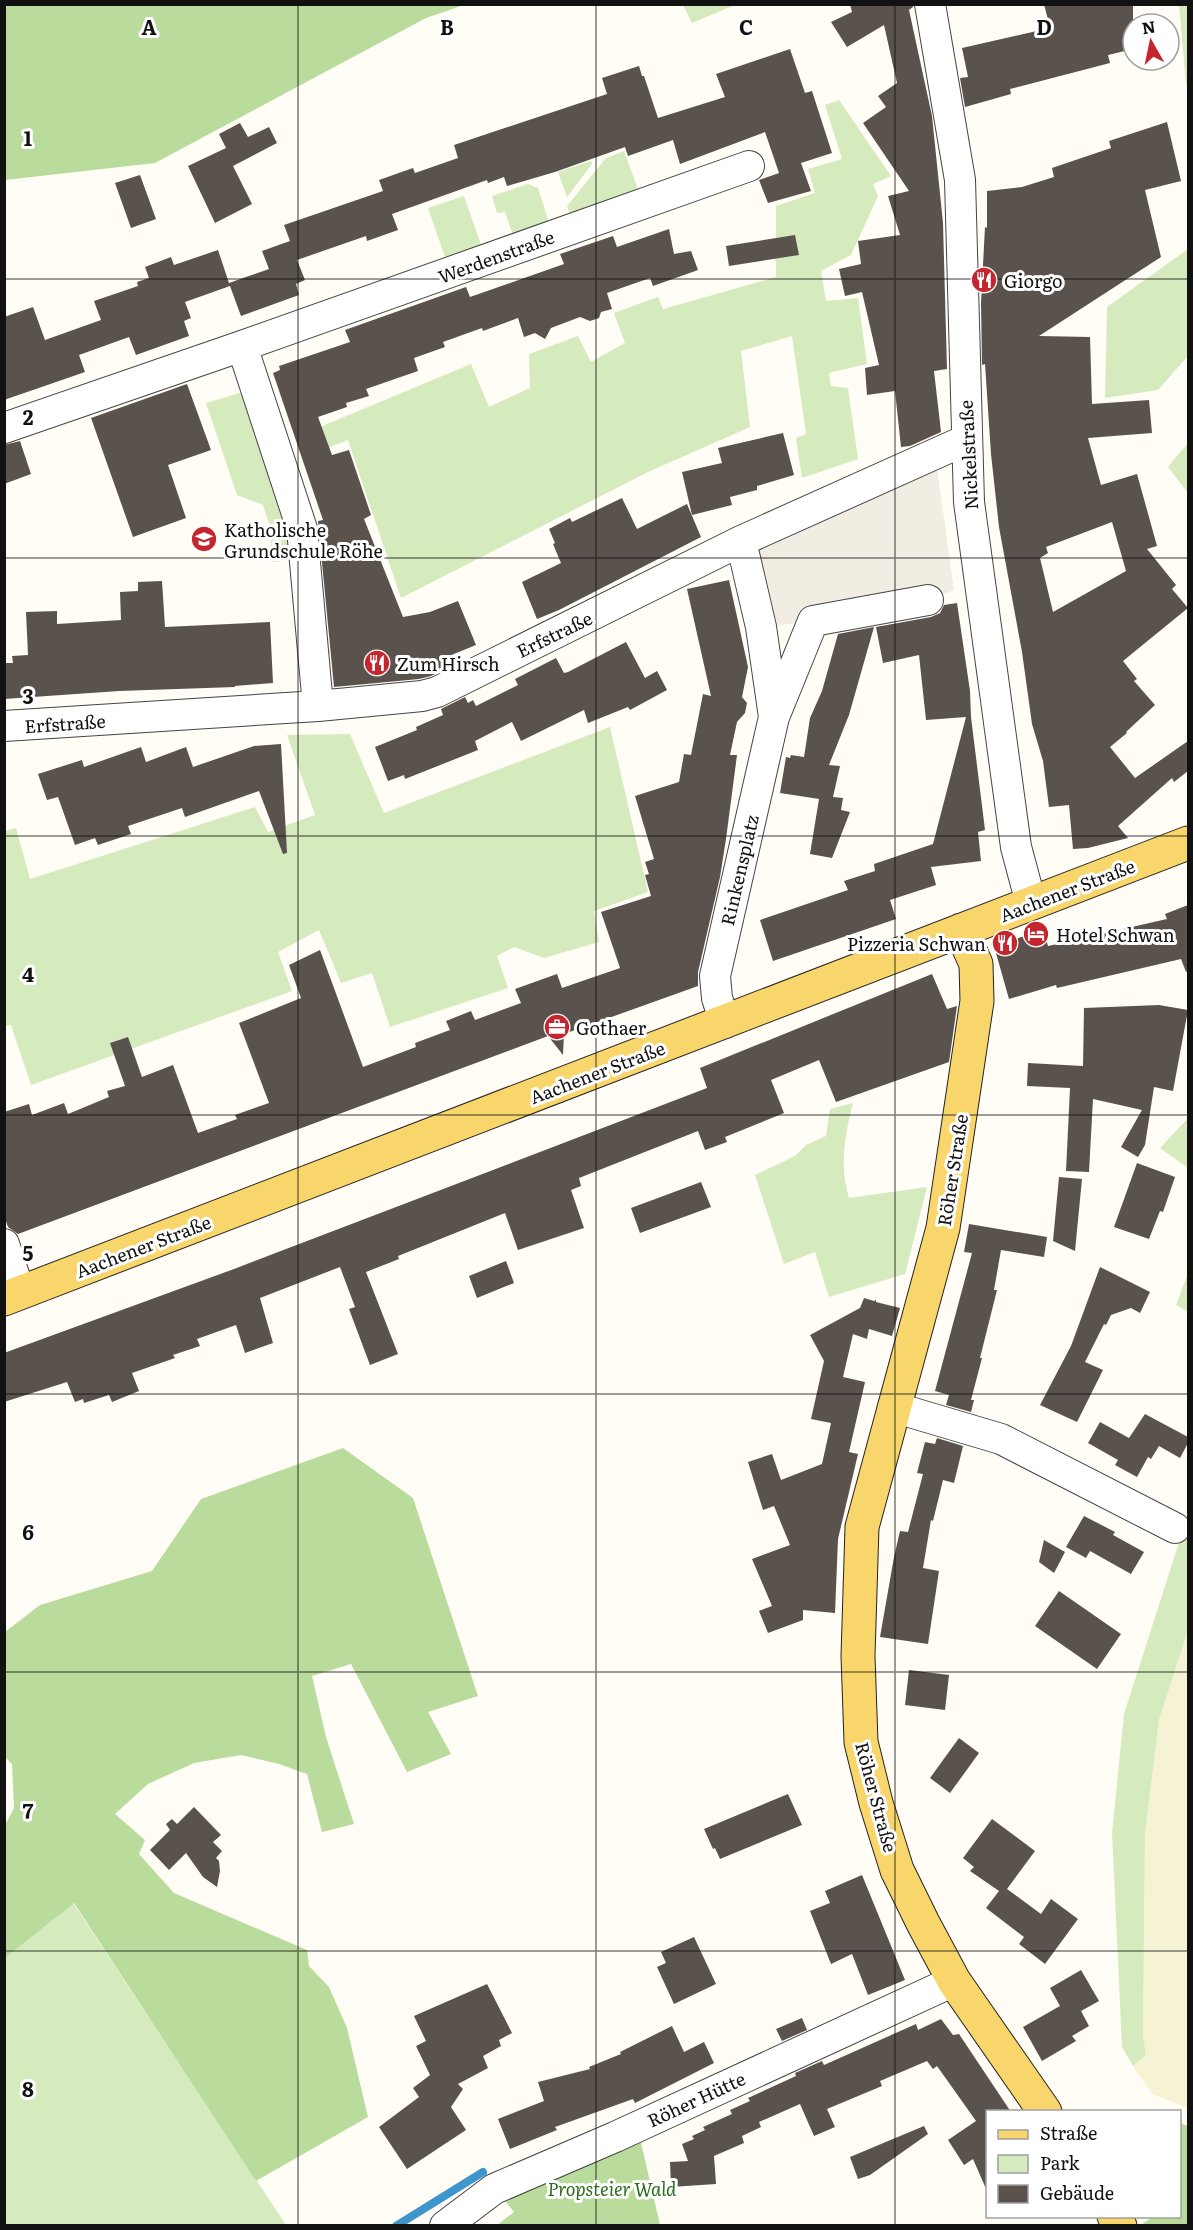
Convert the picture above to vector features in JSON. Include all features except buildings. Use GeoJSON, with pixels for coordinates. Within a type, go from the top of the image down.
{"type":"FeatureCollection","features":[{"type":"Feature","properties":{"kind":"main road","name":"Aachener Straße"},"geometry":{"type":"LineString","coordinates":[[12,1296],[1188,843]]}},
{"type":"Feature","properties":{"kind":"main road","name":"Röher Straße"},"geometry":{"type":"LineString","coordinates":[[961,930],[976,964],[977,1001],[943,1228],[862,1527],[858,1656],[861,1742],[876,1803],[897,1870],[954,1981],[1044,2110]]}},
{"type":"Feature","properties":{"kind":"street","name":"Nickelstraße"},"geometry":{"type":"LineString","coordinates":[[930,4],[961,193],[969,502],[1014,836],[1031,903]]}},
{"type":"Feature","properties":{"kind":"street","name":"Werdenstraße"},"geometry":{"type":"LineString","coordinates":[[4,428],[749,166]]}},
{"type":"Feature","properties":{"kind":"street"},"geometry":{"type":"LineString","coordinates":[[242,346],[302,529],[318,706]]}},
{"type":"Feature","properties":{"kind":"street","name":"Erfstraße"},"geometry":{"type":"LineString","coordinates":[[4,726],[318,706],[422,696],[437,692],[741,541],[966,440]]}},
{"type":"Feature","properties":{"kind":"street","name":"Rinkensplatz"},"geometry":{"type":"LineString","coordinates":[[741,541],[761,627],[774,717]]}},
{"type":"Feature","properties":{"kind":"street","name":"Rinkensplatz"},"geometry":{"type":"LineString","coordinates":[[725,1023],[717,998],[715,976],[774,717],[813,621],[928,600]]}},
{"type":"Feature","properties":{"kind":"street"},"geometry":{"type":"LineString","coordinates":[[4,1244],[12,1296]]}},
{"type":"Feature","properties":{"kind":"street"},"geometry":{"type":"LineString","coordinates":[[893,1407],[1001,1439],[1174,1528]]}},
{"type":"Feature","properties":{"kind":"street","name":"Röher Hütte"},"geometry":{"type":"LineString","coordinates":[[445,2226],[494,2188],[615,2137],[954,1981]]}},
{"type":"Feature","properties":{"kind":"shaded area"},"geometry":{"type":"Polygon","coordinates":[[[934,447],[954,590],[928,600],[813,621],[761,627],[741,541],[934,447]]]}},
{"type":"Feature","properties":{"kind":"shaded area"},"geometry":{"type":"Polygon","coordinates":[[[1188,1630],[1188,2108],[1152,2094],[1133,2066],[1146,2055],[1143,2035],[1145,1833],[1159,1720],[1188,1630]]]}},
{"type":"Feature","properties":{"kind":"green space"},"geometry":{"type":"Polygon","coordinates":[[[4,5],[464,5],[426,18],[155,163],[5,180],[4,5]]]}},
{"type":"Feature","properties":{"kind":"green space"},"geometry":{"type":"Polygon","coordinates":[[[683,5],[735,5],[692,23],[683,5]]]}},
{"type":"Feature","properties":{"kind":"green space"},"geometry":{"type":"Polygon","coordinates":[[[1179,5],[1188,5],[1188,93],[1181,12],[1179,5]]]}},
{"type":"Feature","properties":{"kind":"green space"},"geometry":{"type":"Polygon","coordinates":[[[839,100],[891,176],[873,184],[878,196],[851,255],[821,271],[826,301],[858,298],[867,364],[829,373],[831,386],[848,388],[858,459],[802,478],[796,438],[806,434],[792,336],[741,351],[750,427],[648,472],[401,598],[348,440],[327,448],[320,427],[471,364],[489,407],[530,388],[529,354],[578,336],[591,362],[625,343],[614,313],[658,297],[663,309],[776,277],[776,206],[815,193],[808,169],[842,159],[825,105],[839,100]]]}},
{"type":"Feature","properties":{"kind":"green space"},"geometry":{"type":"Polygon","coordinates":[[[624,151],[639,192],[571,217],[567,206],[606,158],[624,151]]]}},
{"type":"Feature","properties":{"kind":"green space"},"geometry":{"type":"Polygon","coordinates":[[[591,161],[592,164],[567,197],[558,172],[591,161]]]}},
{"type":"Feature","properties":{"kind":"green space"},"geometry":{"type":"Polygon","coordinates":[[[528,184],[538,188],[549,223],[513,235],[505,212],[497,213],[492,196],[528,184]]]}},
{"type":"Feature","properties":{"kind":"green space"},"geometry":{"type":"Polygon","coordinates":[[[464,196],[482,248],[446,260],[428,208],[464,196]]]}},
{"type":"Feature","properties":{"kind":"green space"},"geometry":{"type":"Polygon","coordinates":[[[1188,249],[1188,356],[1158,390],[1105,398],[1107,307],[1188,249]]]}},
{"type":"Feature","properties":{"kind":"green space"},"geometry":{"type":"Polygon","coordinates":[[[243,392],[287,523],[291,560],[272,562],[270,527],[263,505],[237,495],[206,403],[243,392]]]}},
{"type":"Feature","properties":{"kind":"green space"},"geometry":{"type":"Polygon","coordinates":[[[1188,443],[1188,493],[1168,467],[1188,443]]]}},
{"type":"Feature","properties":{"kind":"green space"},"geometry":{"type":"Polygon","coordinates":[[[610,727],[648,892],[594,911],[599,942],[544,958],[514,947],[497,956],[508,988],[390,1027],[372,973],[341,983],[319,930],[278,952],[292,991],[31,1085],[11,1025],[5,1026],[5,831],[16,828],[30,879],[255,807],[268,832],[315,815],[287,735],[350,734],[384,813],[610,727]]]}},
{"type":"Feature","properties":{"kind":"green space"},"geometry":{"type":"Polygon","coordinates":[[[853,1103],[844,1150],[844,1174],[849,1198],[927,1187],[905,1274],[829,1297],[815,1252],[784,1264],[755,1175],[795,1156],[806,1145],[826,1136],[830,1109],[853,1103]]]}},
{"type":"Feature","properties":{"kind":"green space"},"geometry":{"type":"Polygon","coordinates":[[[1188,1118],[1188,1168],[1160,1148],[1188,1118]]]}},
{"type":"Feature","properties":{"kind":"green space"},"geometry":{"type":"Polygon","coordinates":[[[1188,1273],[1188,1312],[1176,1305],[1188,1273]]]}},
{"type":"Feature","properties":{"kind":"green space"},"geometry":{"type":"Polygon","coordinates":[[[343,1448],[413,1498],[478,1696],[428,1712],[451,1754],[407,1772],[351,1664],[312,1676],[326,1737],[354,1824],[322,1832],[307,1774],[279,1764],[241,1755],[194,1763],[148,1784],[115,1814],[145,1840],[139,1854],[174,1893],[307,1950],[309,1966],[329,1987],[347,2028],[368,2117],[256,2181],[74,1903],[5,1958],[5,1825],[14,1808],[12,1764],[5,1757],[5,1632],[40,1605],[152,1571],[201,1499],[343,1448]]]}},
{"type":"Feature","properties":{"kind":"green space"},"geometry":{"type":"Polygon","coordinates":[[[1188,1519],[1188,1630],[1159,1720],[1145,1833],[1143,2035],[1146,2055],[1133,2066],[1122,2047],[1112,1833],[1124,1714],[1188,1519]]]}},
{"type":"Feature","properties":{"kind":"green space"},"geometry":{"type":"Polygon","coordinates":[[[73,1903],[286,2225],[5,2226],[5,1958],[73,1903]]]}},
{"type":"Feature","properties":{"kind":"green space"},"geometry":{"type":"Polygon","coordinates":[[[1181,2123],[1188,2126],[1188,2225],[1141,2225],[1151,2218],[1181,2218],[1181,2123]]]}},
{"type":"Feature","properties":{"kind":"green space","name":"Propsteier Wald"},"geometry":{"type":"Polygon","coordinates":[[[639,2134],[660,2225],[496,2226],[514,2212],[502,2197],[639,2134]]]}},
{"type":"Feature","properties":{"kind":"waterway"},"geometry":{"type":"LineString","coordinates":[[396,2226],[483,2172]]}},
{"type":"Feature","properties":{"kind":"place","name":"Giorgo"},"geometry":{"type":"Point","coordinates":[984,280]}},
{"type":"Feature","properties":{"kind":"place","name":"Katholische Grundschule Röhe"},"geometry":{"type":"Point","coordinates":[204,539]}},
{"type":"Feature","properties":{"kind":"place","name":"Zum Hirsch"},"geometry":{"type":"Point","coordinates":[377,663]}},
{"type":"Feature","properties":{"kind":"place","name":"Hotel Schwan"},"geometry":{"type":"Point","coordinates":[1036,934]}},
{"type":"Feature","properties":{"kind":"place","name":"Pizzeria Schwan"},"geometry":{"type":"Point","coordinates":[1005,943]}},
{"type":"Feature","properties":{"kind":"place","name":"Gothaer"},"geometry":{"type":"Point","coordinates":[557,1027]}}]}
